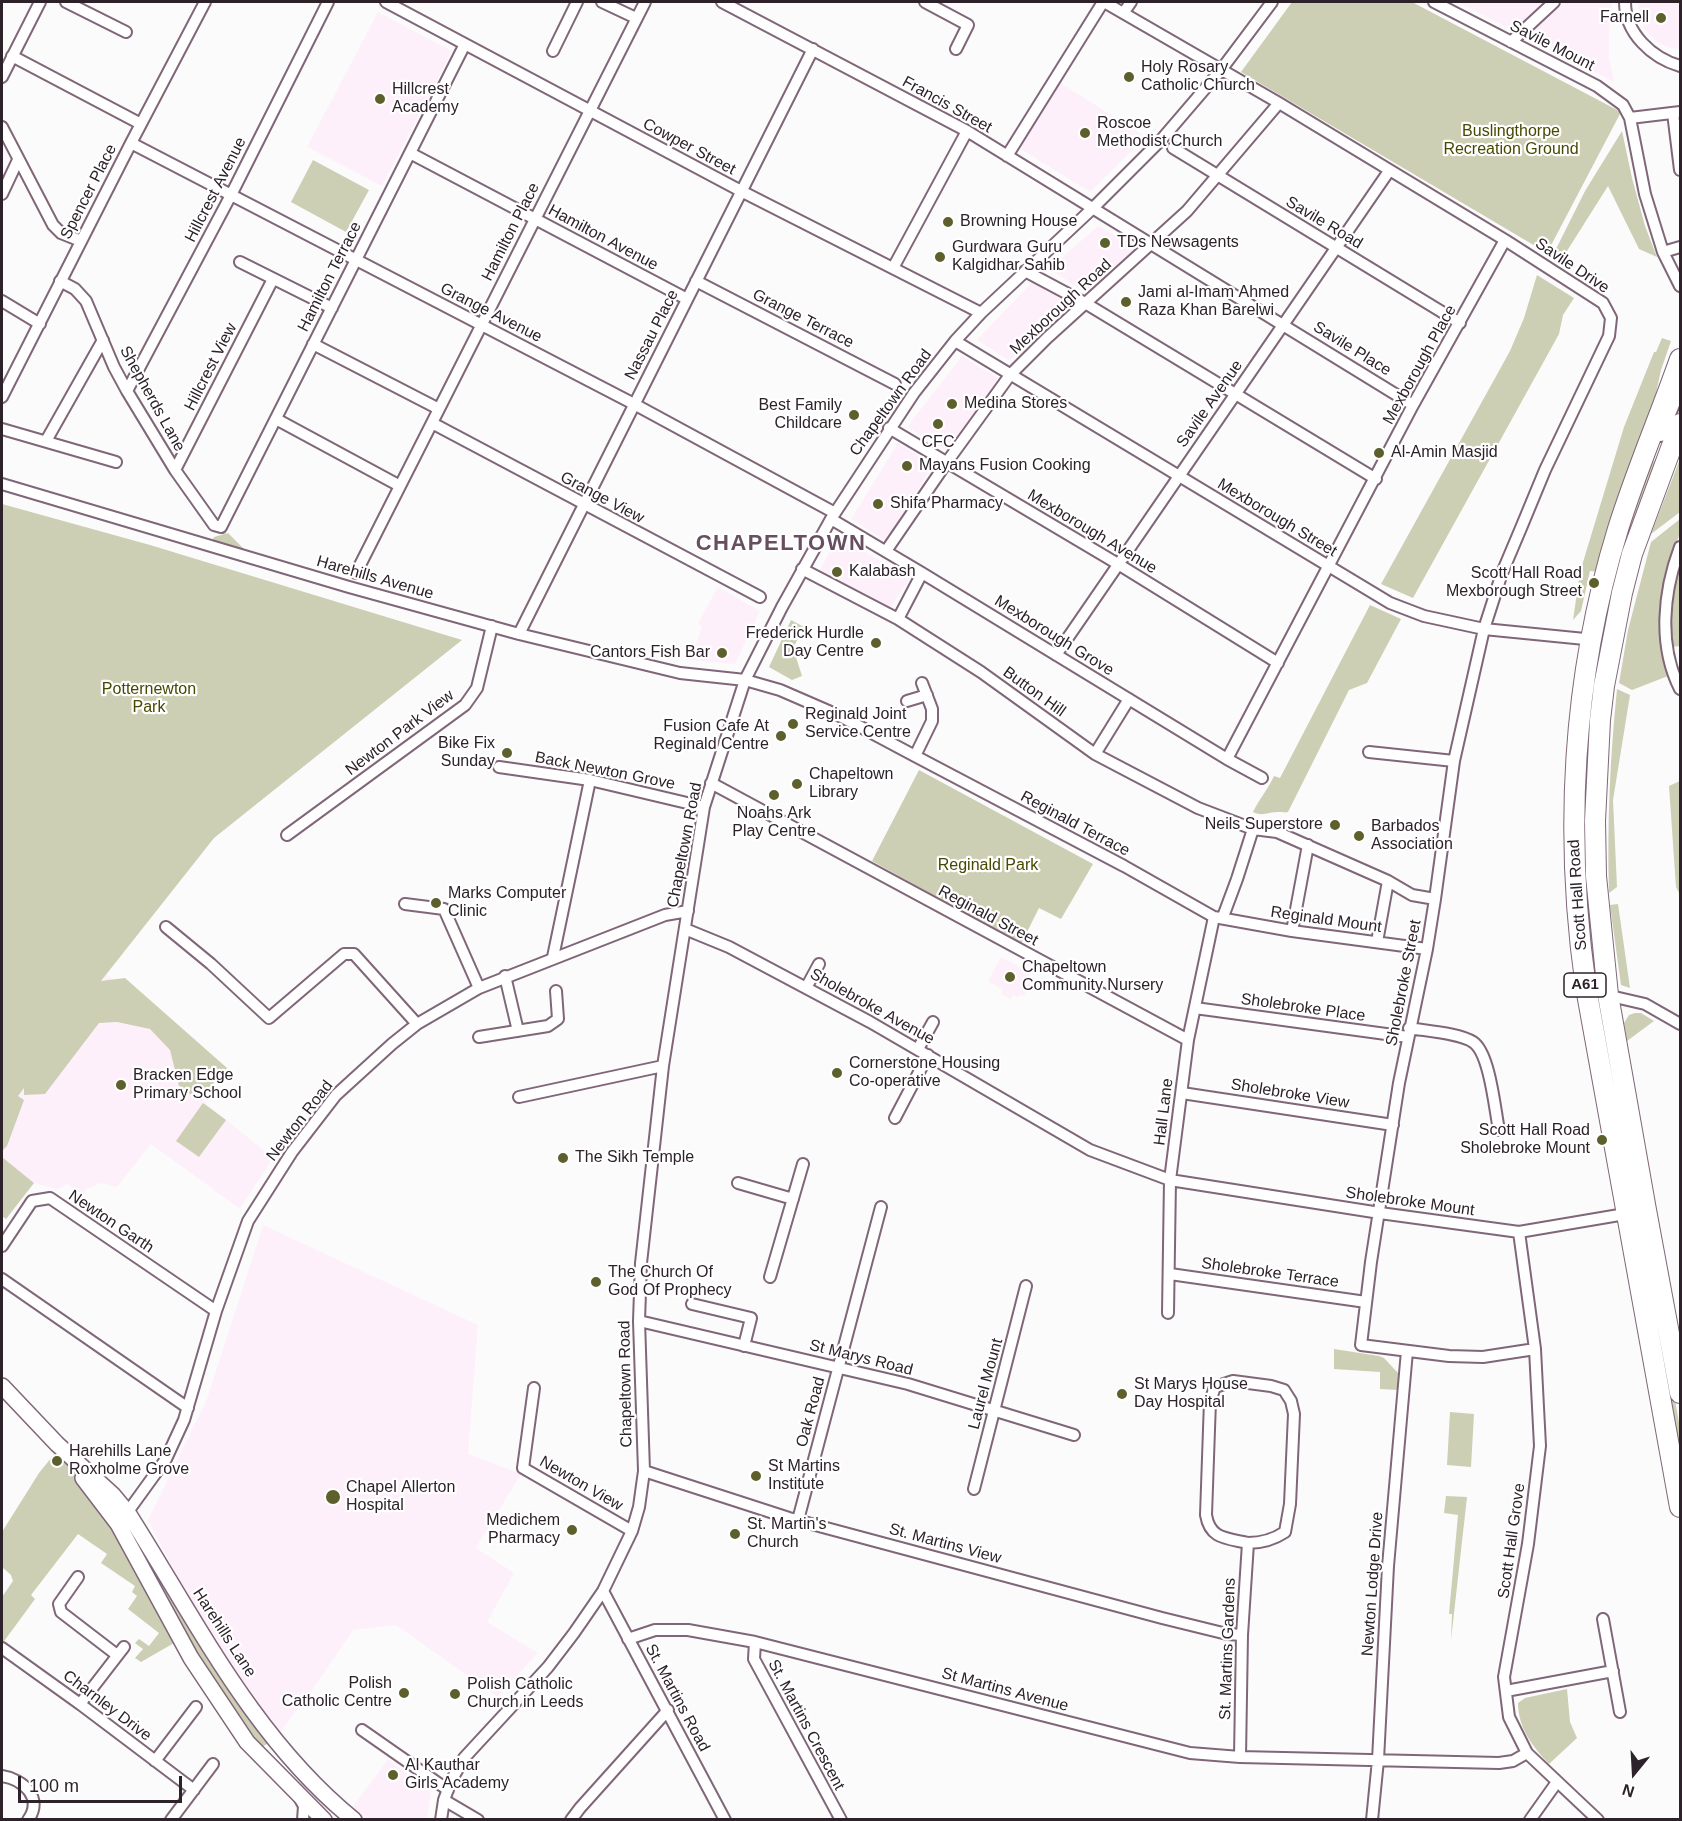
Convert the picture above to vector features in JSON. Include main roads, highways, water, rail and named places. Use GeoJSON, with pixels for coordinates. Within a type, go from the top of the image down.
{"type":"FeatureCollection","features":[{"type":"Feature","properties":{"kind":"highway","name":"Scott Hall Road"},"geometry":{"type":"LineString","coordinates":[[1680,358],[1618,530],[1591,639],[1585,672],[1576,761],[1574,814],[1574,870],[1578,931],[1587,997],[1680,1393]]}},
{"type":"Feature","properties":{"kind":"highway","name":"Scott Hall Road"},"geometry":{"type":"LineString","coordinates":[[1680,424],[1632,554],[1613,642],[1600,720],[1594,821],[1596,876],[1608,995],[1636,1212],[1680,1507]]}},
{"type":"Feature","properties":{"kind":"main road","name":"Harehills Lane"},"geometry":{"type":"LineString","coordinates":[[2,1386],[73,1460],[113,1496],[191,1658],[247,1742],[297,1794],[314,1819]]}},
{"type":"Feature","properties":{"kind":"main road","name":"Harehills Lane"},"geometry":{"type":"LineString","coordinates":[[123,1519],[222,1668],[289,1759],[349,1816]]}},
{"type":"Feature","properties":{"kind":"main road"},"geometry":{"type":"LineString","coordinates":[[289,1759],[291,1770],[320,1804],[314,1819],[349,1816]]}},
{"type":"Feature","properties":{"kind":"place","name":"Farnell"},"geometry":{"type":"Point","coordinates":[1661,18]}},
{"type":"Feature","properties":{"kind":"place","name":"Holy Rosary Catholic Church"},"geometry":{"type":"Point","coordinates":[1129,77]}},
{"type":"Feature","properties":{"kind":"place","name":"Hillcrest Academy"},"geometry":{"type":"Point","coordinates":[380,99]}},
{"type":"Feature","properties":{"kind":"place","name":"Roscoe Methodist Church"},"geometry":{"type":"Point","coordinates":[1085,133]}},
{"type":"Feature","properties":{"kind":"place","name":"Browning House"},"geometry":{"type":"Point","coordinates":[948,222]}},
{"type":"Feature","properties":{"kind":"place","name":"TDs Newsagents"},"geometry":{"type":"Point","coordinates":[1105,243]}},
{"type":"Feature","properties":{"kind":"place","name":"Gurdwara Guru Kalgidhar Sahib"},"geometry":{"type":"Point","coordinates":[940,257]}},
{"type":"Feature","properties":{"kind":"place","name":"Jami al-Imam Ahmed Raza Khan Barelwi"},"geometry":{"type":"Point","coordinates":[1126,302]}},
{"type":"Feature","properties":{"kind":"place","name":"Medina Stores"},"geometry":{"type":"Point","coordinates":[952,404]}},
{"type":"Feature","properties":{"kind":"place","name":"Best Family Childcare"},"geometry":{"type":"Point","coordinates":[854,415]}},
{"type":"Feature","properties":{"kind":"place","name":"CFC"},"geometry":{"type":"Point","coordinates":[938,424]}},
{"type":"Feature","properties":{"kind":"place","name":"Al-Amin Masjid"},"geometry":{"type":"Point","coordinates":[1379,453]}},
{"type":"Feature","properties":{"kind":"place","name":"Mayans Fusion Cooking"},"geometry":{"type":"Point","coordinates":[907,466]}},
{"type":"Feature","properties":{"kind":"place","name":"Shifa Pharmacy"},"geometry":{"type":"Point","coordinates":[878,504]}},
{"type":"Feature","properties":{"kind":"place","name":"Kalabash"},"geometry":{"type":"Point","coordinates":[837,572]}},
{"type":"Feature","properties":{"kind":"place","name":"Scott Hall Road Mexborough Street"},"geometry":{"type":"Point","coordinates":[1594,583]}},
{"type":"Feature","properties":{"kind":"place","name":"Frederick Hurdle Day Centre"},"geometry":{"type":"Point","coordinates":[876,643]}},
{"type":"Feature","properties":{"kind":"place","name":"Cantors Fish Bar"},"geometry":{"type":"Point","coordinates":[722,653]}},
{"type":"Feature","properties":{"kind":"place","name":"Reginald Joint Service Centre"},"geometry":{"type":"Point","coordinates":[793,724]}},
{"type":"Feature","properties":{"kind":"place","name":"Fusion Cafe At Reginald Centre"},"geometry":{"type":"Point","coordinates":[781,736]}},
{"type":"Feature","properties":{"kind":"place","name":"Bike Fix Sunday"},"geometry":{"type":"Point","coordinates":[507,753]}},
{"type":"Feature","properties":{"kind":"place","name":"Chapeltown Library"},"geometry":{"type":"Point","coordinates":[797,784]}},
{"type":"Feature","properties":{"kind":"place","name":"Noahs Ark Play Centre"},"geometry":{"type":"Point","coordinates":[774,795]}},
{"type":"Feature","properties":{"kind":"place","name":"Neils Superstore"},"geometry":{"type":"Point","coordinates":[1335,825]}},
{"type":"Feature","properties":{"kind":"place","name":"Barbados Association"},"geometry":{"type":"Point","coordinates":[1359,836]}},
{"type":"Feature","properties":{"kind":"place","name":"Marks Computer Clinic"},"geometry":{"type":"Point","coordinates":[436,903]}},
{"type":"Feature","properties":{"kind":"place","name":"Chapeltown Community Nursery"},"geometry":{"type":"Point","coordinates":[1010,977]}},
{"type":"Feature","properties":{"kind":"place","name":"Cornerstone Housing Co-operative"},"geometry":{"type":"Point","coordinates":[837,1073]}},
{"type":"Feature","properties":{"kind":"place","name":"Bracken Edge Primary School"},"geometry":{"type":"Point","coordinates":[121,1085]}},
{"type":"Feature","properties":{"kind":"place","name":"Scott Hall Road Sholebroke Mount"},"geometry":{"type":"Point","coordinates":[1602,1140]}},
{"type":"Feature","properties":{"kind":"place","name":"The Sikh Temple"},"geometry":{"type":"Point","coordinates":[563,1158]}},
{"type":"Feature","properties":{"kind":"place","name":"The Church Of God Of Prophecy"},"geometry":{"type":"Point","coordinates":[596,1282]}},
{"type":"Feature","properties":{"kind":"place","name":"St Marys House Day Hospital"},"geometry":{"type":"Point","coordinates":[1122,1394]}},
{"type":"Feature","properties":{"kind":"place","name":"Harehills Lane Roxholme Grove"},"geometry":{"type":"Point","coordinates":[57,1461]}},
{"type":"Feature","properties":{"kind":"place","name":"St Martins Institute"},"geometry":{"type":"Point","coordinates":[756,1476]}},
{"type":"Feature","properties":{"kind":"place","name":"Chapel Allerton Hospital"},"geometry":{"type":"Point","coordinates":[333,1497]}},
{"type":"Feature","properties":{"kind":"place","name":"Medichem Pharmacy"},"geometry":{"type":"Point","coordinates":[572,1530]}},
{"type":"Feature","properties":{"kind":"place","name":"St. Martin's Church"},"geometry":{"type":"Point","coordinates":[735,1534]}},
{"type":"Feature","properties":{"kind":"place","name":"Polish Catholic Centre"},"geometry":{"type":"Point","coordinates":[404,1693]}},
{"type":"Feature","properties":{"kind":"place","name":"Polish Catholic Church in Leeds"},"geometry":{"type":"Point","coordinates":[455,1694]}},
{"type":"Feature","properties":{"kind":"place","name":"Al Kauthar Girls Academy"},"geometry":{"type":"Point","coordinates":[393,1775]}},
{"type":"Feature","properties":{"kind":"district","name":"CHAPELTOWN"},"geometry":{"type":"Point","coordinates":[781,544]}},
{"type":"Feature","properties":{"kind":"park label","name":"Buslingthorpe Recreation Ground"},"geometry":{"type":"Point","coordinates":[1511,141]}},
{"type":"Feature","properties":{"kind":"park label","name":"Potternewton Park"},"geometry":{"type":"Point","coordinates":[149,699]}},
{"type":"Feature","properties":{"kind":"park label","name":"Reginald Park"},"geometry":{"type":"Point","coordinates":[988,866]}}]}
